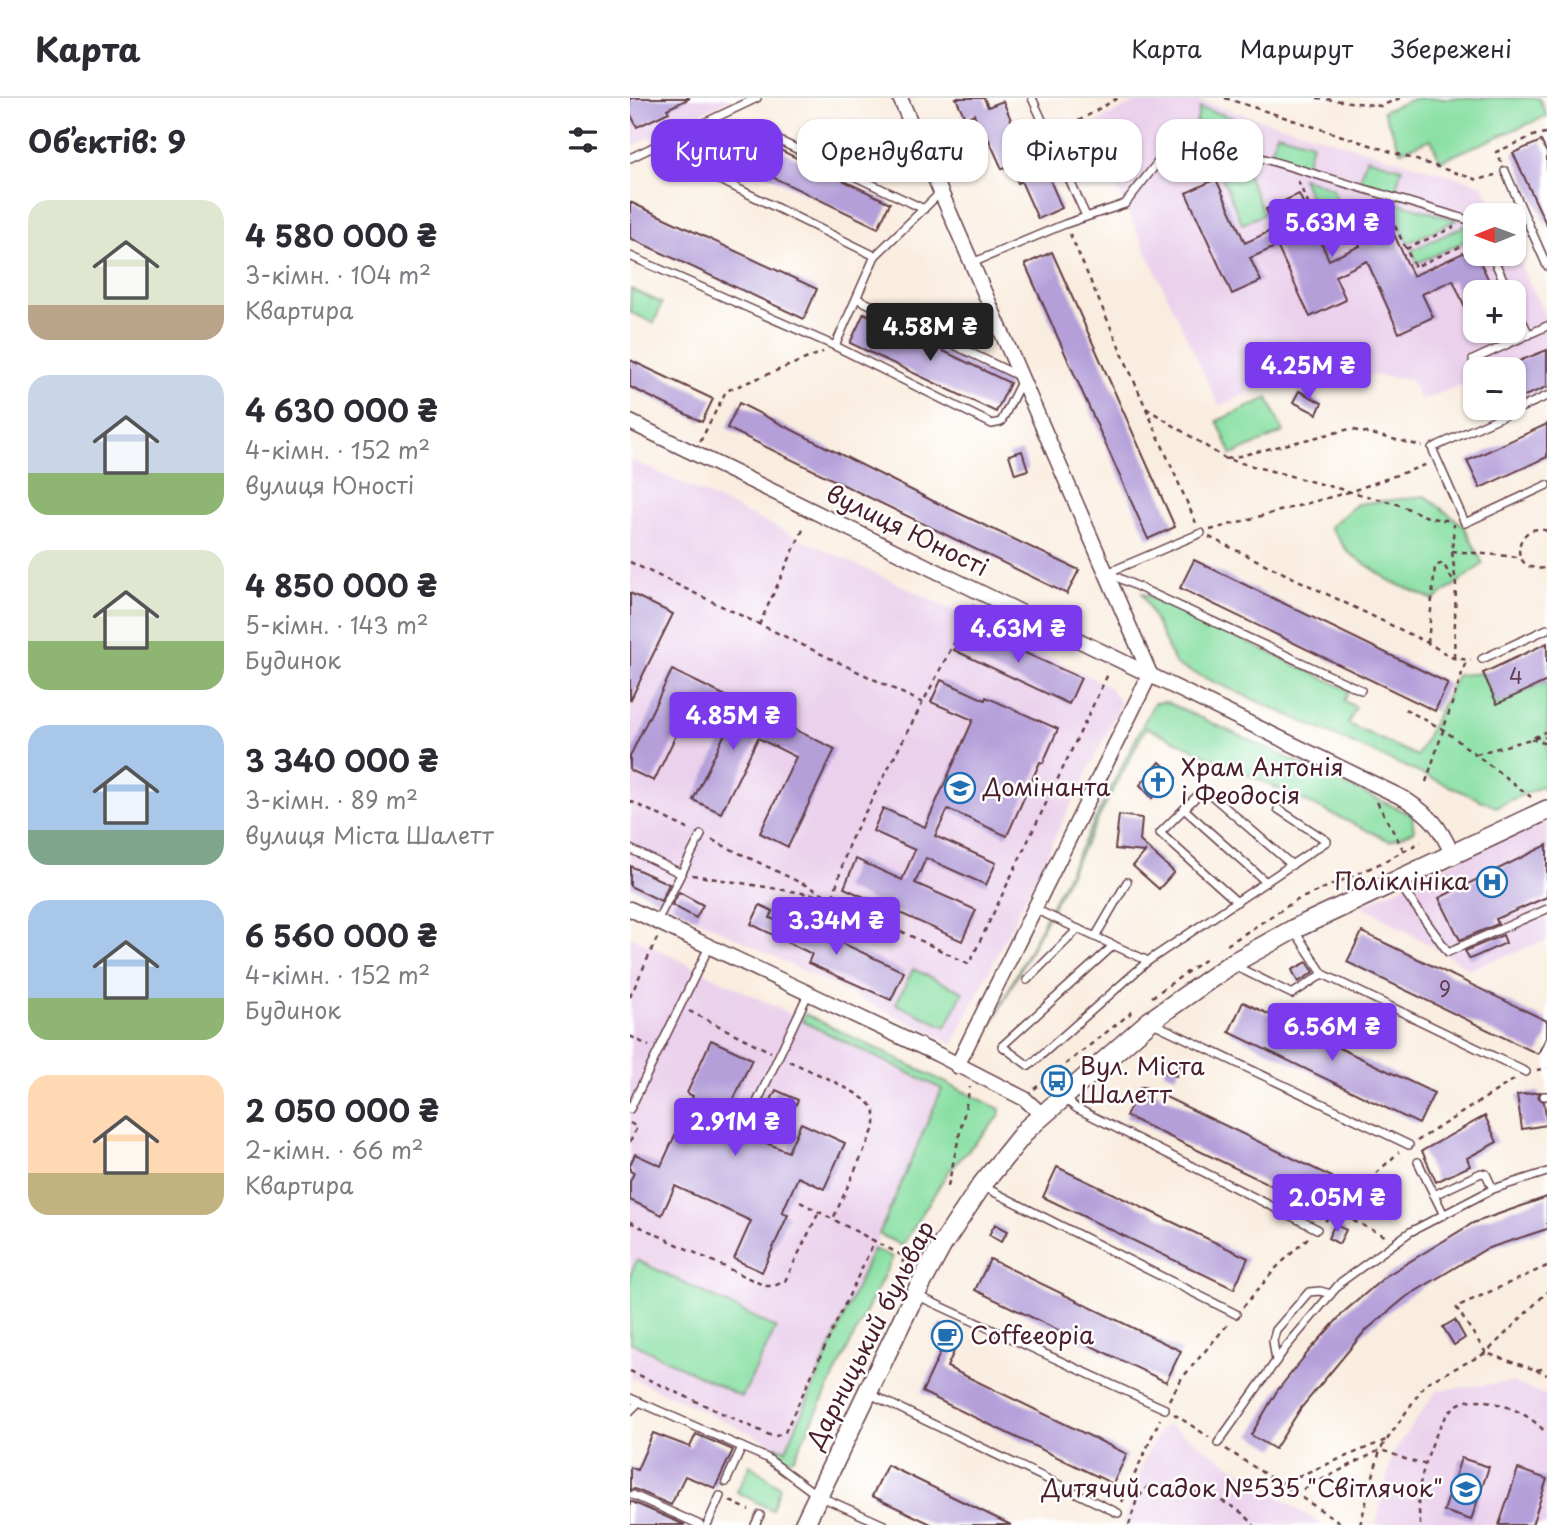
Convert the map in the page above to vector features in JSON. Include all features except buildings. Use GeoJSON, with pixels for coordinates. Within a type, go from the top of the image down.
{"type":"FeatureCollection","features":[{"type":"Feature","properties":{"kind":"street"},"geometry":{"type":"LineString","coordinates":[[900,98],[1150,674],[957,1066]]}},
{"type":"Feature","properties":{"kind":"street","name":"вулиця Юності"},"geometry":{"type":"LineString","coordinates":[[630,422],[1405,799],[1440,827],[1452,853]]}},
{"type":"Feature","properties":{"kind":"street","name":"Дарницький бульвар"},"geometry":{"type":"LineString","coordinates":[[804,1525],[915,1295],[942,1245],[981,1186],[1027,1129],[1150,1021],[1231,964],[1294,929],[1452,853],[1540,804]]}},
{"type":"Feature","properties":{"kind":"street"},"geometry":{"type":"LineString","coordinates":[[630,909],[657,929],[709,947],[1025,1099],[1042,1115]]}},
{"type":"Feature","properties":{"kind":"lane"},"geometry":{"type":"LineString","coordinates":[[712,119],[757,98]]}},
{"type":"Feature","properties":{"kind":"lane"},"geometry":{"type":"LineString","coordinates":[[1032,98],[1042,119]]}},
{"type":"Feature","properties":{"kind":"lane"},"geometry":{"type":"LineString","coordinates":[[783,143],[924,209]]}},
{"type":"Feature","properties":{"kind":"lane"},"geometry":{"type":"LineString","coordinates":[[630,158],[651,148]]}},
{"type":"Feature","properties":{"kind":"lane"},"geometry":{"type":"LineString","coordinates":[[1263,158],[1463,218]]}},
{"type":"Feature","properties":{"kind":"lane"},"geometry":{"type":"LineString","coordinates":[[972,263],[1065,224],[1125,204],[1156,165]]}},
{"type":"Feature","properties":{"kind":"lane"},"geometry":{"type":"LineString","coordinates":[[1505,171],[1547,266]]}},
{"type":"Feature","properties":{"kind":"lane"},"geometry":{"type":"LineString","coordinates":[[723,182],[875,256]]}},
{"type":"Feature","properties":{"kind":"lane"},"geometry":{"type":"LineString","coordinates":[[1071,182],[1086,216]]}},
{"type":"Feature","properties":{"kind":"lane"},"geometry":{"type":"LineString","coordinates":[[835,346],[875,256],[941,192]]}},
{"type":"Feature","properties":{"kind":"lane"},"geometry":{"type":"LineString","coordinates":[[630,256],[835,346],[992,424],[997,424],[1004,418],[1023,378],[858,299]]}},
{"type":"Feature","properties":{"kind":"lane"},"geometry":{"type":"LineString","coordinates":[[1480,357],[1547,327]]}},
{"type":"Feature","properties":{"kind":"lane"},"geometry":{"type":"LineString","coordinates":[[1526,329],[1529,335]]}},
{"type":"Feature","properties":{"kind":"lane"},"geometry":{"type":"LineString","coordinates":[[1547,396],[1432,448],[1465,523],[1547,485]]}},
{"type":"Feature","properties":{"kind":"lane"},"geometry":{"type":"LineString","coordinates":[[1107,572],[1200,533]]}},
{"type":"Feature","properties":{"kind":"lane"},"geometry":{"type":"LineString","coordinates":[[1107,572],[1361,690]]}},
{"type":"Feature","properties":{"kind":"lane"},"geometry":{"type":"LineString","coordinates":[[1482,659],[1547,629]]}},
{"type":"Feature","properties":{"kind":"lane"},"geometry":{"type":"LineString","coordinates":[[1237,902],[1160,833],[1204,789],[1292,865]]}},
{"type":"Feature","properties":{"kind":"lane"},"geometry":{"type":"LineString","coordinates":[[1184,809],[1266,882]]}},
{"type":"Feature","properties":{"kind":"lane"},"geometry":{"type":"LineString","coordinates":[[1114,945],[1002,1046],[1029,1066],[1148,961],[1327,841],[1278,809]]}},
{"type":"Feature","properties":{"kind":"lane"},"geometry":{"type":"LineString","coordinates":[[657,929],[680,873],[701,835]]}},
{"type":"Feature","properties":{"kind":"lane"},"geometry":{"type":"LineString","coordinates":[[630,849],[680,873]]}},
{"type":"Feature","properties":{"kind":"lane"},"geometry":{"type":"LineString","coordinates":[[1399,879],[1405,892],[1448,952],[1547,909]]}},
{"type":"Feature","properties":{"kind":"lane"},"geometry":{"type":"LineString","coordinates":[[1096,937],[1127,882]]}},
{"type":"Feature","properties":{"kind":"lane"},"geometry":{"type":"LineString","coordinates":[[1034,909],[1148,961]]}},
{"type":"Feature","properties":{"kind":"lane"},"geometry":{"type":"LineString","coordinates":[[1027,980],[1078,929]]}},
{"type":"Feature","properties":{"kind":"lane"},"geometry":{"type":"LineString","coordinates":[[1294,929],[1323,974],[1526,1072]]}},
{"type":"Feature","properties":{"kind":"lane"},"geometry":{"type":"LineString","coordinates":[[630,1109],[709,947]]}},
{"type":"Feature","properties":{"kind":"lane"},"geometry":{"type":"LineString","coordinates":[[1231,964],[1292,994],[1323,974]]}},
{"type":"Feature","properties":{"kind":"lane"},"geometry":{"type":"LineString","coordinates":[[751,1115],[808,994]]}},
{"type":"Feature","properties":{"kind":"lane"},"geometry":{"type":"LineString","coordinates":[[1150,1021],[1409,1145]]}},
{"type":"Feature","properties":{"kind":"lane"},"geometry":{"type":"LineString","coordinates":[[1061,1097],[1076,1108],[1317,1229]]}},
{"type":"Feature","properties":{"kind":"lane"},"geometry":{"type":"LineString","coordinates":[[1418,1162],[1444,1215]]}},
{"type":"Feature","properties":{"kind":"lane"},"geometry":{"type":"LineString","coordinates":[[1218,1443],[1276,1362],[1341,1282],[1410,1232],[1493,1189],[1547,1172]]}},
{"type":"Feature","properties":{"kind":"lane"},"geometry":{"type":"LineString","coordinates":[[1434,1195],[1481,1173],[1486,1174],[1493,1189]]}},
{"type":"Feature","properties":{"kind":"lane"},"geometry":{"type":"LineString","coordinates":[[981,1186],[1237,1314]]}},
{"type":"Feature","properties":{"kind":"lane"},"geometry":{"type":"LineString","coordinates":[[1276,1362],[1273,1341],[1276,1330],[1309,1292],[1331,1294]]}},
{"type":"Feature","properties":{"kind":"lane"},"geometry":{"type":"LineString","coordinates":[[915,1295],[1165,1409]]}},
{"type":"Feature","properties":{"kind":"lane"},"geometry":{"type":"LineString","coordinates":[[867,1393],[1118,1513]]}},
{"type":"Feature","properties":{"kind":"lane"},"geometry":{"type":"LineString","coordinates":[[630,1398],[766,1458],[817,1495],[884,1525]]}},
{"type":"Feature","properties":{"kind":"lane"},"geometry":{"type":"LineString","coordinates":[[630,1411],[639,1402]]}},
{"type":"Feature","properties":{"kind":"lane"},"geometry":{"type":"LineString","coordinates":[[726,1482],[742,1447]]}},
{"type":"Feature","properties":{"kind":"lane"},"geometry":{"type":"LineString","coordinates":[[634,1494],[700,1525]]}},
{"type":"Feature","properties":{"kind":"lane"},"geometry":{"type":"LineString","coordinates":[[707,1525],[720,1496]]}},
{"type":"Feature","properties":{"kind":"lane"},"geometry":{"type":"LineString","coordinates":[[755,1525],[760,1515]]}},
{"type":"Feature","properties":{"kind":"path"},"geometry":{"type":"LineString","coordinates":[[1082,119],[1118,98]]}},
{"type":"Feature","properties":{"kind":"path"},"geometry":{"type":"LineString","coordinates":[[1225,98],[1478,180],[1505,171],[1496,152],[1538,134],[1547,133]]}},
{"type":"Feature","properties":{"kind":"path"},"geometry":{"type":"LineString","coordinates":[[1317,98],[1381,106],[1400,98]]}},
{"type":"Feature","properties":{"kind":"path"},"geometry":{"type":"LineString","coordinates":[[1365,98],[1368,104]]}},
{"type":"Feature","properties":{"kind":"path"},"geometry":{"type":"LineString","coordinates":[[1292,167],[1328,248]]}},
{"type":"Feature","properties":{"kind":"path"},"geometry":{"type":"LineString","coordinates":[[1379,193],[1415,267],[1463,245]]}},
{"type":"Feature","properties":{"kind":"path"},"geometry":{"type":"LineString","coordinates":[[1065,224],[1200,533],[1454,658],[1466,661],[1482,659]]}},
{"type":"Feature","properties":{"kind":"path"},"geometry":{"type":"LineString","coordinates":[[1406,249],[1463,225]]}},
{"type":"Feature","properties":{"kind":"path"},"geometry":{"type":"LineString","coordinates":[[693,453],[726,391],[835,346]]}},
{"type":"Feature","properties":{"kind":"path"},"geometry":{"type":"LineString","coordinates":[[1146,408],[1226,459],[1397,504],[1430,518],[1454,521],[1454,658]]}},
{"type":"Feature","properties":{"kind":"path"},"geometry":{"type":"LineString","coordinates":[[1226,459],[1350,429],[1432,448]]}},
{"type":"Feature","properties":{"kind":"path"},"geometry":{"type":"LineString","coordinates":[[1200,533],[1349,492],[1437,461]]}},
{"type":"Feature","properties":{"kind":"path"},"geometry":{"type":"LineString","coordinates":[[759,625],[805,525]]}},
{"type":"Feature","properties":{"kind":"path"},"geometry":{"type":"LineString","coordinates":[[1519,557],[1521,539],[1529,531],[1540,528],[1547,531]]}},
{"type":"Feature","properties":{"kind":"path"},"geometry":{"type":"LineString","coordinates":[[1452,551],[1519,557],[1535,570],[1547,568]]}},
{"type":"Feature","properties":{"kind":"path"},"geometry":{"type":"LineString","coordinates":[[630,562],[923,702]]}},
{"type":"Feature","properties":{"kind":"path"},"geometry":{"type":"LineString","coordinates":[[1428,643],[1435,566],[1443,563],[1456,585]]}},
{"type":"Feature","properties":{"kind":"path"},"geometry":{"type":"LineString","coordinates":[[832,898],[849,843],[980,592]]}},
{"type":"Feature","properties":{"kind":"path"},"geometry":{"type":"LineString","coordinates":[[1426,782],[1466,661]]}},
{"type":"Feature","properties":{"kind":"path"},"geometry":{"type":"LineString","coordinates":[[630,801],[969,964],[1109,672]]}},
{"type":"Feature","properties":{"kind":"path"},"geometry":{"type":"LineString","coordinates":[[1405,709],[1444,730],[1540,804]]}},
{"type":"Feature","properties":{"kind":"path"},"geometry":{"type":"LineString","coordinates":[[1531,739],[1547,731]]}},
{"type":"Feature","properties":{"kind":"path"},"geometry":{"type":"LineString","coordinates":[[1476,754],[1547,737]]}},
{"type":"Feature","properties":{"kind":"path"},"geometry":{"type":"LineString","coordinates":[[1531,739],[1547,744]]}},
{"type":"Feature","properties":{"kind":"path"},"geometry":{"type":"LineString","coordinates":[[1373,793],[1404,851]]}},
{"type":"Feature","properties":{"kind":"path"},"geometry":{"type":"LineString","coordinates":[[680,873],[832,898]]}},
{"type":"Feature","properties":{"kind":"path"},"geometry":{"type":"LineString","coordinates":[[630,997],[657,929]]}},
{"type":"Feature","properties":{"kind":"path"},"geometry":{"type":"LineString","coordinates":[[680,1007],[861,1096],[873,1108],[875,1126],[833,1219]]}},
{"type":"Feature","properties":{"kind":"path"},"geometry":{"type":"LineString","coordinates":[[630,1036],[659,1050]]}},
{"type":"Feature","properties":{"kind":"path"},"geometry":{"type":"LineString","coordinates":[[1118,1513],[1130,1482],[1182,1378],[1277,1267],[1409,1145],[1526,1072],[1547,1067]]}},
{"type":"Feature","properties":{"kind":"path"},"geometry":{"type":"LineString","coordinates":[[948,1186],[970,1087]]}},
{"type":"Feature","properties":{"kind":"path"},"geometry":{"type":"LineString","coordinates":[[630,1123],[637,1127],[630,1142]]}},
{"type":"Feature","properties":{"kind":"path"},"geometry":{"type":"LineString","coordinates":[[800,1202],[905,1257],[900,1285],[886,1294]]}},
{"type":"Feature","properties":{"kind":"path"},"geometry":{"type":"LineString","coordinates":[[630,1222],[765,1286],[774,1286],[786,1281],[819,1212]]}},
{"type":"Feature","properties":{"kind":"path"},"geometry":{"type":"LineString","coordinates":[[1335,1212],[1397,1242]]}},
{"type":"Feature","properties":{"kind":"path"},"geometry":{"type":"LineString","coordinates":[[630,1371],[774,1437],[785,1433],[875,1240]]}},
{"type":"Feature","properties":{"kind":"path"},"geometry":{"type":"LineString","coordinates":[[1547,1266],[1456,1307],[1486,1353],[1547,1375]]}},
{"type":"Feature","properties":{"kind":"path"},"geometry":{"type":"LineString","coordinates":[[1360,1525],[1380,1450],[1426,1383],[1486,1353],[1547,1292]]}},
{"type":"Feature","properties":{"kind":"path"},"geometry":{"type":"LineString","coordinates":[[1536,1370],[1547,1368]]}},
{"type":"Feature","properties":{"kind":"path"},"geometry":{"type":"LineString","coordinates":[[1420,1525],[1418,1497],[1424,1464],[1451,1409],[1460,1403],[1474,1400],[1491,1402],[1530,1417],[1547,1434]]}},
{"type":"Feature","properties":{"kind":"path"},"geometry":{"type":"LineString","coordinates":[[1165,1409],[1344,1525]]}},
{"type":"Feature","properties":{"kind":"path"},"geometry":{"type":"LineString","coordinates":[[1279,1484],[1388,1439]]}},
{"type":"Feature","properties":{"kind":"path"},"geometry":{"type":"LineString","coordinates":[[1294,1494],[1380,1450],[1424,1464]]}},
{"type":"Feature","properties":{"kind":"path"},"geometry":{"type":"LineString","coordinates":[[1129,1525],[1137,1499],[1149,1485],[1200,1493],[1228,1505],[1254,1525]]}},
{"type":"Feature","properties":{"kind":"path"},"geometry":{"type":"LineString","coordinates":[[720,1496],[760,1515]]}},
{"type":"Feature","properties":{"kind":"shaded area"},"geometry":{"type":"Polygon","coordinates":[[[630,98],[733,98],[689,119],[651,119],[651,137],[630,147],[630,98]]]}},
{"type":"Feature","properties":{"kind":"shaded area"},"geometry":{"type":"Polygon","coordinates":[[[1143,98],[1189,98],[1260,119],[1156,119],[1156,182],[1263,182],[1263,120],[1483,185],[1491,203],[1463,203],[1463,266],[1521,266],[1547,321],[1547,350],[1526,358],[1463,357],[1463,384],[1421,401],[1410,379],[1303,369],[1219,406],[1114,182],[1142,182],[1142,119],[1103,119],[1143,98]]]}},
{"type":"Feature","properties":{"kind":"shaded area"},"geometry":{"type":"Polygon","coordinates":[[[630,459],[968,617],[1110,687],[1121,704],[953,1044],[630,886],[630,459]]]}},
{"type":"Feature","properties":{"kind":"shaded area"},"geometry":{"type":"Polygon","coordinates":[[[1547,818],[1547,940],[1470,969],[1362,905],[1547,818]]]}},
{"type":"Feature","properties":{"kind":"shaded area"},"geometry":{"type":"Polygon","coordinates":[[[630,936],[943,1088],[786,1450],[630,1377],[630,936]]]}},
{"type":"Feature","properties":{"kind":"shaded area","name":"Дитячий садок №535 \"Світлячок\""},"geometry":{"type":"Polygon","coordinates":[[[1513,1382],[1547,1396],[1547,1525],[1376,1525],[1393,1453],[1437,1390],[1513,1382]]]}},
{"type":"Feature","properties":{"kind":"shaded area"},"geometry":{"type":"Polygon","coordinates":[[[1168,1424],[1322,1525],[1123,1525],[1144,1460],[1160,1430],[1168,1424]]]}},
{"type":"Feature","properties":{"kind":"green space"},"geometry":{"type":"Polygon","coordinates":[[[1416,98],[1539,98],[1547,116],[1440,161],[1431,139],[1401,151],[1383,111],[1416,98]]]}},
{"type":"Feature","properties":{"kind":"green space"},"geometry":{"type":"Polygon","coordinates":[[[1200,108],[1235,118],[1235,119],[1197,119],[1200,108]]]}},
{"type":"Feature","properties":{"kind":"green space"},"geometry":{"type":"Polygon","coordinates":[[[1277,133],[1312,143],[1306,166],[1270,156],[1277,133]]]}},
{"type":"Feature","properties":{"kind":"green space"},"geometry":{"type":"Polygon","coordinates":[[[1366,158],[1402,168],[1395,191],[1360,181],[1366,158]]]}},
{"type":"Feature","properties":{"kind":"green space"},"geometry":{"type":"Polygon","coordinates":[[[1302,178],[1332,188],[1352,234],[1329,243],[1302,178]]]}},
{"type":"Feature","properties":{"kind":"green space"},"geometry":{"type":"Polygon","coordinates":[[[1224,182],[1250,182],[1264,214],[1242,224],[1224,182]]]}},
{"type":"Feature","properties":{"kind":"green space"},"geometry":{"type":"Polygon","coordinates":[[[1388,200],[1457,220],[1408,243],[1388,200]]]}},
{"type":"Feature","properties":{"kind":"green space"},"geometry":{"type":"Polygon","coordinates":[[[1463,227],[1463,242],[1417,263],[1412,250],[1463,227]]]}},
{"type":"Feature","properties":{"kind":"green space"},"geometry":{"type":"Polygon","coordinates":[[[631,289],[662,303],[654,323],[630,312],[631,289]]]}},
{"type":"Feature","properties":{"kind":"green space"},"geometry":{"type":"Polygon","coordinates":[[[1268,398],[1283,432],[1232,455],[1217,421],[1268,398]]]}},
{"type":"Feature","properties":{"kind":"green space"},"geometry":{"type":"Polygon","coordinates":[[[1425,496],[1464,526],[1483,564],[1434,600],[1392,582],[1348,552],[1330,527],[1357,504],[1425,496]]]}},
{"type":"Feature","properties":{"kind":"green space"},"geometry":{"type":"Polygon","coordinates":[[[1142,593],[1349,690],[1344,701],[1356,707],[1348,724],[1417,756],[1457,675],[1483,673],[1497,704],[1547,681],[1547,784],[1496,807],[1176,665],[1142,593]]]}},
{"type":"Feature","properties":{"kind":"green space"},"geometry":{"type":"Polygon","coordinates":[[[1166,702],[1412,815],[1414,831],[1390,841],[1146,727],[979,1049],[1154,703],[1166,702]]]}},
{"type":"Feature","properties":{"kind":"green space"},"geometry":{"type":"Polygon","coordinates":[[[913,969],[963,992],[946,1027],[896,1004],[913,969]]]}},
{"type":"Feature","properties":{"kind":"green space"},"geometry":{"type":"Polygon","coordinates":[[[805,1014],[1000,1109],[999,1117],[948,1172],[902,1246],[879,1234],[942,1089],[802,1021],[805,1014]]]}},
{"type":"Feature","properties":{"kind":"green space"},"geometry":{"type":"Polygon","coordinates":[[[873,1249],[893,1257],[794,1458],[781,1461],[776,1446],[786,1450],[873,1249]]]}},
{"type":"Feature","properties":{"kind":"green space"},"geometry":{"type":"Polygon","coordinates":[[[637,1260],[776,1328],[742,1397],[630,1342],[630,1275],[637,1260]]]}},
{"type":"Feature","properties":{"kind":"green space"},"geometry":{"type":"Polygon","coordinates":[[[750,1465],[780,1487],[772,1510],[737,1492],[750,1465]]]}},
{"type":"Feature","properties":{"kind":"place","name":"Храм Антонія і Феодосія"},"geometry":{"type":"Point","coordinates":[1158,782]}},
{"type":"Feature","properties":{"kind":"place","name":"Домінанта"},"geometry":{"type":"Point","coordinates":[960,788]}},
{"type":"Feature","properties":{"kind":"place","name":"Поліклініка"},"geometry":{"type":"Point","coordinates":[1492,882]}},
{"type":"Feature","properties":{"kind":"place","name":"Вул. Міста Шалетт"},"geometry":{"type":"Point","coordinates":[1057,1081]}},
{"type":"Feature","properties":{"kind":"place","name":"Coffeeopia"},"geometry":{"type":"Point","coordinates":[947,1336]}},
{"type":"Feature","properties":{"kind":"place","name":"Дитячий садок №535 \"Світлячок\""},"geometry":{"type":"Point","coordinates":[1466,1489]}}]}
